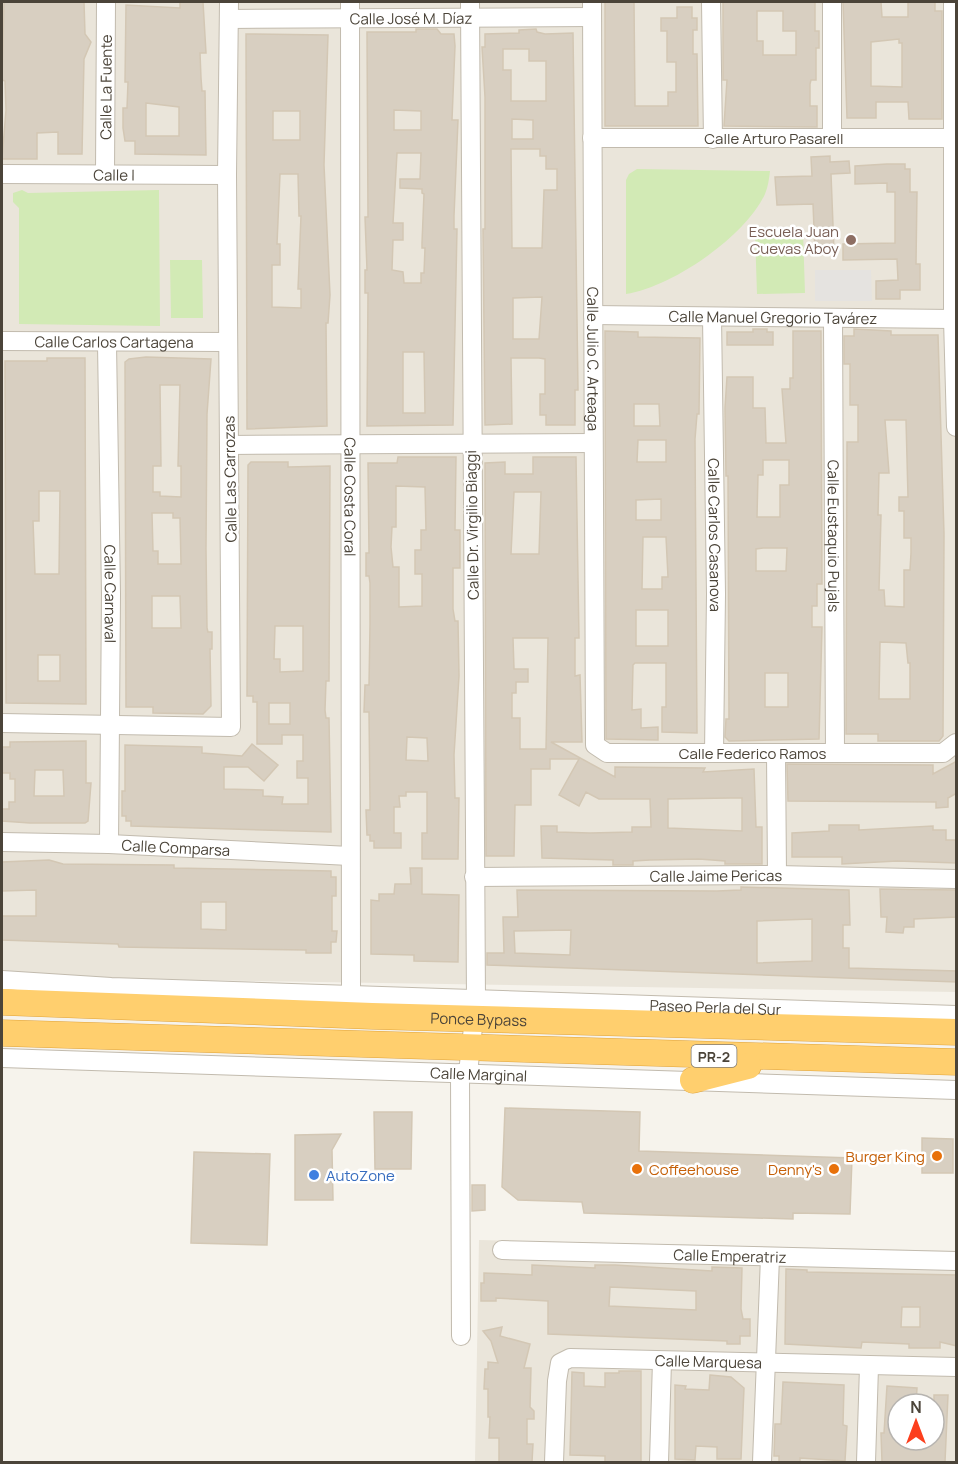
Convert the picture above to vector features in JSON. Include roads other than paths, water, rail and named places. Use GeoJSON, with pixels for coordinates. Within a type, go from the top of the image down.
{"type":"FeatureCollection","features":[{"type":"Feature","properties":{"kind":"highway","name":"Ponce Bypass"},"geometry":{"type":"LineString","coordinates":[[2,1002],[475,1009],[957,1032]]}},
{"type":"Feature","properties":{"kind":"highway","name":"Ponce Bypass"},"geometry":{"type":"LineString","coordinates":[[2,1033],[467,1065],[800,1059],[957,1062]]}},
{"type":"Feature","properties":{"kind":"highway"},"geometry":{"type":"LineString","coordinates":[[693,1080],[735,1068],[800,1059]]}},
{"type":"Feature","properties":{"kind":"street","name":"Calle La Fuente"},"geometry":{"type":"LineString","coordinates":[[105,173],[106,2]]}},
{"type":"Feature","properties":{"kind":"street"},"geometry":{"type":"LineString","coordinates":[[711,2],[713,139]]}},
{"type":"Feature","properties":{"kind":"street"},"geometry":{"type":"LineString","coordinates":[[832,2],[832,137]]}},
{"type":"Feature","properties":{"kind":"street","name":"Calle Costa Coral"},"geometry":{"type":"LineString","coordinates":[[350,9],[351,994]]}},
{"type":"Feature","properties":{"kind":"street","name":"Calle José M. Díaz"},"geometry":{"type":"LineString","coordinates":[[229,10],[592,9]]}},
{"type":"Feature","properties":{"kind":"street","name":"Calle Julio C. Arteaga"},"geometry":{"type":"LineString","coordinates":[[592,9],[594,717]]}},
{"type":"Feature","properties":{"kind":"street"},"geometry":{"type":"LineString","coordinates":[[954,9],[953,319],[957,427]]}},
{"type":"Feature","properties":{"kind":"street","name":"Calle Las Carrozas"},"geometry":{"type":"LineString","coordinates":[[2,723],[109,723],[231,727],[227,175],[229,10]]}},
{"type":"Feature","properties":{"kind":"street","name":"Calle Dr. Virgilio Biaggi"},"geometry":{"type":"LineString","coordinates":[[461,1336],[467,1065],[475,1009],[475,594],[470,444],[470,10]]}},
{"type":"Feature","properties":{"kind":"street","name":"Calle Arturo Pasarell"},"geometry":{"type":"LineString","coordinates":[[592,138],[953,138]]}},
{"type":"Feature","properties":{"kind":"street","name":"Calle I"},"geometry":{"type":"LineString","coordinates":[[2,174],[227,175]]}},
{"type":"Feature","properties":{"kind":"street","name":"Calle Manuel Gregorio Tavárez"},"geometry":{"type":"LineString","coordinates":[[593,315],[953,319]]}},
{"type":"Feature","properties":{"kind":"street","name":"Calle Carlos Casanova"},"geometry":{"type":"LineString","coordinates":[[712,317],[716,594],[714,753]]}},
{"type":"Feature","properties":{"kind":"street","name":"Calle Eustaquio Pujals"},"geometry":{"type":"LineString","coordinates":[[833,318],[835,753]]}},
{"type":"Feature","properties":{"kind":"street","name":"Calle Carlos Cartagena"},"geometry":{"type":"LineString","coordinates":[[2,341],[107,344],[228,342]]}},
{"type":"Feature","properties":{"kind":"street","name":"Calle Carnaval"},"geometry":{"type":"LineString","coordinates":[[107,344],[111,594],[109,844]]}},
{"type":"Feature","properties":{"kind":"street"},"geometry":{"type":"LineString","coordinates":[[229,445],[593,443]]}},
{"type":"Feature","properties":{"kind":"street","name":"Calle Federico Ramos"},"geometry":{"type":"LineString","coordinates":[[594,717],[594,742],[603,752],[835,753],[950,748]]}},
{"type":"Feature","properties":{"kind":"street"},"geometry":{"type":"LineString","coordinates":[[776,753],[777,875]]}},
{"type":"Feature","properties":{"kind":"street","name":"Calle Comparsa"},"geometry":{"type":"LineString","coordinates":[[2,842],[109,844],[351,856]]}},
{"type":"Feature","properties":{"kind":"street","name":"Calle Jaime Pericas"},"geometry":{"type":"LineString","coordinates":[[474,877],[777,875],[957,879]]}},
{"type":"Feature","properties":{"kind":"street","name":"Paseo Perla del Sur"},"geometry":{"type":"LineString","coordinates":[[2,980],[111,987],[351,994],[475,1009],[957,1015]]}},
{"type":"Feature","properties":{"kind":"street","name":"Calle Marginal"},"geometry":{"type":"LineString","coordinates":[[2,1058],[467,1065],[693,1080],[957,1090]]}},
{"type":"Feature","properties":{"kind":"street","name":"Calle Emperatriz"},"geometry":{"type":"LineString","coordinates":[[502,1250],[957,1261]]}},
{"type":"Feature","properties":{"kind":"street"},"geometry":{"type":"LineString","coordinates":[[762,1462],[770,1257]]}},
{"type":"Feature","properties":{"kind":"street","name":"Calle Marquesa"},"geometry":{"type":"LineString","coordinates":[[554,1462],[557,1381],[560,1363],[570,1358],[765,1362],[869,1367],[957,1367]]}},
{"type":"Feature","properties":{"kind":"street"},"geometry":{"type":"LineString","coordinates":[[659,1462],[662,1361]]}},
{"type":"Feature","properties":{"kind":"street"},"geometry":{"type":"LineString","coordinates":[[866,1462],[869,1367]]}},
{"type":"Feature","properties":{"kind":"place","name":"Escuela Juan Cuevas Aboy"},"geometry":{"type":"Point","coordinates":[851,240]}},
{"type":"Feature","properties":{"kind":"place","name":"Burger King"},"geometry":{"type":"Point","coordinates":[937,1156]}},
{"type":"Feature","properties":{"kind":"place","name":"Coffeehouse"},"geometry":{"type":"Point","coordinates":[637,1169]}},
{"type":"Feature","properties":{"kind":"place","name":"Denny's"},"geometry":{"type":"Point","coordinates":[834,1169]}},
{"type":"Feature","properties":{"kind":"place","name":"AutoZone"},"geometry":{"type":"Point","coordinates":[314,1175]}}]}
